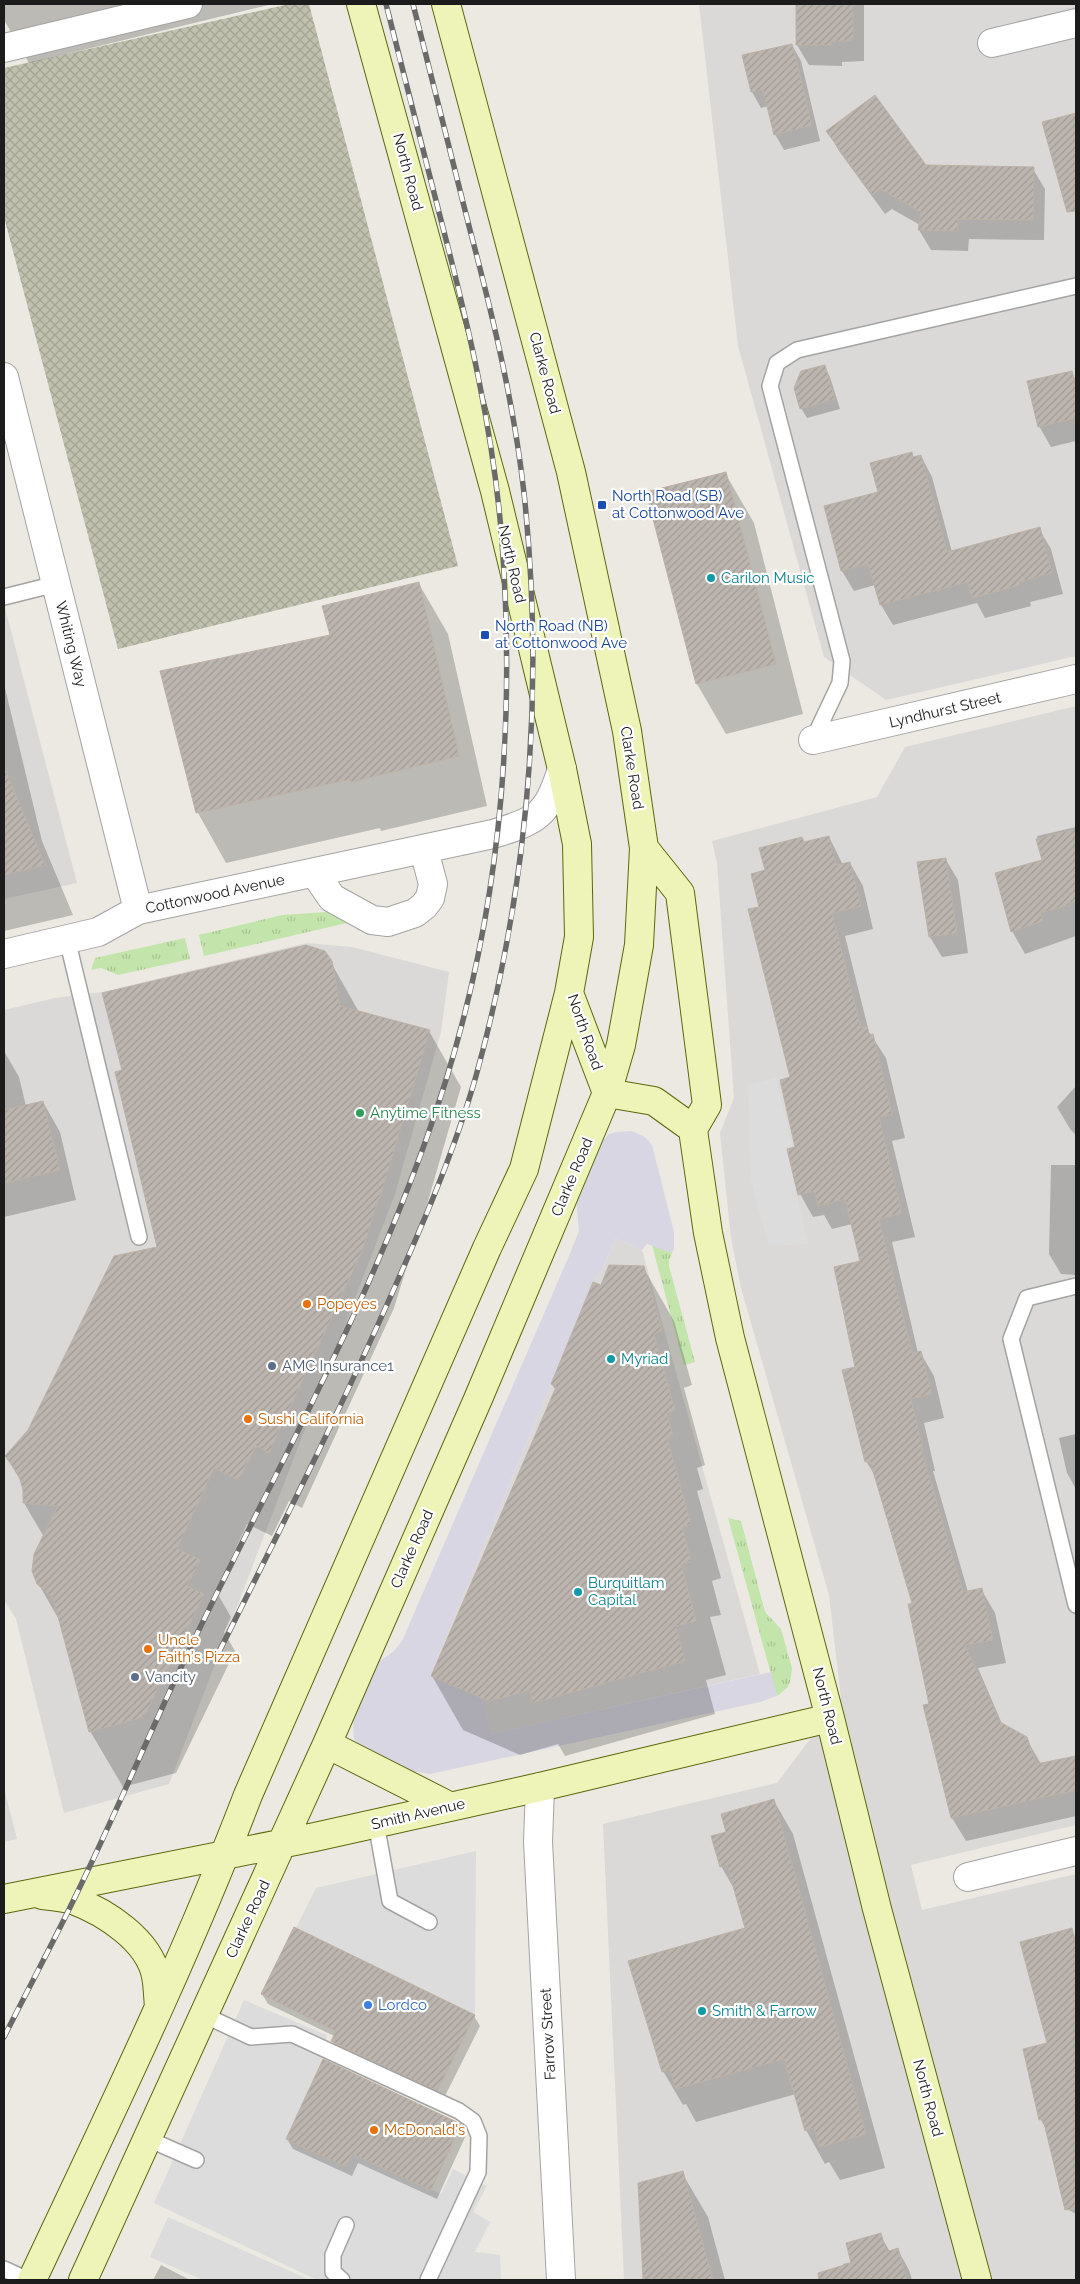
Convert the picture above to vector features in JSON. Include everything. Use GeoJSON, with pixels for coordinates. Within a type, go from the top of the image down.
{"type":"FeatureCollection","features":[{"type":"Feature","properties":{"kind":"main road","name":"North Road"},"geometry":{"type":"LineString","coordinates":[[361,4],[495,490],[562,769],[577,844],[579,937],[569,993],[607,1093]]}},
{"type":"Feature","properties":{"kind":"main road","name":"Clarke Road"},"geometry":{"type":"LineString","coordinates":[[83,2280],[327,1744],[482,1390],[607,1093],[621,1045],[639,945],[644,848],[627,730],[571,472],[446,4]]}},
{"type":"Feature","properties":{"kind":"main road"},"geometry":{"type":"LineString","coordinates":[[607,1093],[654,1101],[693,1129],[707,1105],[680,892],[644,848]]}},
{"type":"Feature","properties":{"kind":"main road"},"geometry":{"type":"LineString","coordinates":[[32,2280],[159,2008],[225,1855],[248,1796],[479,1266],[524,1169],[569,993]]}},
{"type":"Feature","properties":{"kind":"main road","name":"North Road"},"geometry":{"type":"LineString","coordinates":[[693,1129],[708,1233],[730,1338],[878,1909],[977,2280]]}},
{"type":"Feature","properties":{"kind":"main road","name":"Smith Avenue"},"geometry":{"type":"LineString","coordinates":[[4,1899],[376,1823],[540,1787],[830,1718]]}},
{"type":"Feature","properties":{"kind":"main road"},"geometry":{"type":"LineString","coordinates":[[327,1744],[449,1806]]}},
{"type":"Feature","properties":{"kind":"main road"},"geometry":{"type":"LineString","coordinates":[[34,1893],[72,1900],[99,1913],[132,1935],[147,1953],[156,1975],[159,2008]]}},
{"type":"Feature","properties":{"kind":"street"},"geometry":{"type":"LineString","coordinates":[[4,48],[188,4]]}},
{"type":"Feature","properties":{"kind":"street"},"geometry":{"type":"LineString","coordinates":[[992,43],[1076,23]]}},
{"type":"Feature","properties":{"kind":"street","name":"Whiting Way"},"geometry":{"type":"LineString","coordinates":[[4,377],[138,910]]}},
{"type":"Feature","properties":{"kind":"street","name":"Lyndhurst Street"},"geometry":{"type":"LineString","coordinates":[[813,740],[1076,679]]}},
{"type":"Feature","properties":{"kind":"street","name":"Cottonwood Avenue"},"geometry":{"type":"LineString","coordinates":[[4,954],[98,932],[138,910],[424,850],[493,834],[527,823],[544,809],[554,793],[562,769]]}},
{"type":"Feature","properties":{"kind":"street"},"geometry":{"type":"LineString","coordinates":[[314,872],[332,898],[372,920],[388,922],[415,913],[430,898],[433,884],[424,850]]}},
{"type":"Feature","properties":{"kind":"street","name":"Farrow Street"},"geometry":{"type":"LineString","coordinates":[[540,1787],[538,1842],[561,2280]]}},
{"type":"Feature","properties":{"kind":"street"},"geometry":{"type":"LineString","coordinates":[[968,1877],[1076,1851]]}},
{"type":"Feature","properties":{"kind":"lane"},"geometry":{"type":"LineString","coordinates":[[813,740],[840,683],[842,661],[770,386],[777,363],[796,350],[1076,286]]}},
{"type":"Feature","properties":{"kind":"lane"},"geometry":{"type":"LineString","coordinates":[[4,597],[56,584]]}},
{"type":"Feature","properties":{"kind":"lane"},"geometry":{"type":"LineString","coordinates":[[67,939],[139,1237]]}},
{"type":"Feature","properties":{"kind":"lane"},"geometry":{"type":"LineString","coordinates":[[1076,1286],[1027,1298],[1011,1339],[1076,1605]]}},
{"type":"Feature","properties":{"kind":"lane"},"geometry":{"type":"LineString","coordinates":[[376,1823],[390,1901],[429,1922]]}},
{"type":"Feature","properties":{"kind":"lane"},"geometry":{"type":"LineString","coordinates":[[204,2016],[251,2037],[292,2034],[459,2111],[473,2122],[479,2136],[478,2172],[428,2280]]}},
{"type":"Feature","properties":{"kind":"lane"},"geometry":{"type":"LineString","coordinates":[[148,2139],[196,2160]]}},
{"type":"Feature","properties":{"kind":"lane"},"geometry":{"type":"LineString","coordinates":[[342,2280],[333,2272],[333,2255],[346,2225]]}},
{"type":"Feature","properties":{"kind":"lane"},"geometry":{"type":"LineString","coordinates":[[4,2269],[28,2280]]}},
{"type":"Feature","properties":{"kind":"shaded area"},"geometry":{"type":"Polygon","coordinates":[[[290,4],[309,4],[458,566],[118,649],[4,217],[4,68],[290,4]]]}},
{"type":"Feature","properties":{"kind":"shaded area"},"geometry":{"type":"Polygon","coordinates":[[[699,4],[1076,4],[1076,656],[886,700],[824,657],[738,346],[699,4]]]}},
{"type":"Feature","properties":{"kind":"shaded area"},"geometry":{"type":"Polygon","coordinates":[[[4,604],[77,883],[4,899],[4,604]]]}},
{"type":"Feature","properties":{"kind":"shaded area"},"geometry":{"type":"Polygon","coordinates":[[[1076,706],[1076,1825],[911,1865],[922,1910],[1076,1874],[1076,2280],[624,2280],[603,1824],[777,1783],[841,1698],[829,1595],[741,1288],[731,1238],[720,1133],[734,1098],[717,863],[712,841],[877,797],[905,747],[1076,706]]]}},
{"type":"Feature","properties":{"kind":"shaded area"},"geometry":{"type":"Polygon","coordinates":[[[306,943],[352,947],[449,972],[441,1032],[395,1194],[169,1784],[64,1813],[16,1619],[4,1600],[4,1010],[55,998],[102,992],[306,943]]]}},
{"type":"Feature","properties":{"kind":"shaded area"},"geometry":{"type":"Polygon","coordinates":[[[776,1078],[792,1145],[786,1147],[808,1244],[769,1246],[751,1181],[748,1085],[776,1078]]]}},
{"type":"Feature","properties":{"kind":"shaded area"},"geometry":{"type":"Polygon","coordinates":[[[631,1131],[645,1137],[652,1145],[674,1232],[674,1249],[672,1253],[647,1244],[642,1250],[616,1238],[601,1272],[593,1282],[430,1676],[482,1698],[491,1734],[771,1672],[777,1696],[760,1702],[430,1774],[412,1771],[361,1747],[354,1739],[353,1721],[378,1662],[393,1652],[402,1641],[569,1256],[579,1231],[576,1197],[598,1147],[609,1134],[631,1131]]]}},
{"type":"Feature","properties":{"kind":"shaded area"},"geometry":{"type":"Polygon","coordinates":[[[616,1238],[642,1250],[760,1674],[491,1734],[430,1676],[593,1282],[601,1272],[616,1238]]]}},
{"type":"Feature","properties":{"kind":"shaded area"},"geometry":{"type":"Polygon","coordinates":[[[4,1788],[17,1839],[4,1842],[4,1788]]]}},
{"type":"Feature","properties":{"kind":"shaded area"},"geometry":{"type":"Polygon","coordinates":[[[476,1851],[475,2015],[296,1928],[316,1888],[476,1851]]]}},
{"type":"Feature","properties":{"kind":"shaded area"},"geometry":{"type":"Polygon","coordinates":[[[244,2000],[327,2035],[323,2057],[286,2139],[346,2167],[352,2154],[441,2194],[453,2169],[487,2186],[473,2212],[490,2222],[475,2252],[500,2255],[501,2280],[317,2280],[154,2203],[244,2000]]]}},
{"type":"Feature","properties":{"kind":"shaded area"},"geometry":{"type":"Polygon","coordinates":[[[168,2217],[310,2280],[203,2280],[150,2257],[168,2217]]]}},
{"type":"Feature","properties":{"kind":"green space"},"geometry":{"type":"Polygon","coordinates":[[[327,912],[347,923],[204,956],[199,935],[282,915],[327,912]]]}},
{"type":"Feature","properties":{"kind":"green space"},"geometry":{"type":"Polygon","coordinates":[[[185,938],[190,959],[118,975],[101,968],[91,970],[95,958],[185,938]]]}},
{"type":"Feature","properties":{"kind":"green space"},"geometry":{"type":"Polygon","coordinates":[[[652,1245],[672,1253],[669,1266],[695,1362],[684,1365],[652,1245]]]}},
{"type":"Feature","properties":{"kind":"green space"},"geometry":{"type":"Polygon","coordinates":[[[728,1518],[741,1521],[765,1612],[781,1629],[792,1668],[787,1688],[777,1696],[728,1518]]]}},
{"type":"Feature","properties":{"kind":"building"},"geometry":{"type":"Polygon","coordinates":[[[796,4],[853,4],[853,41],[831,41],[831,45],[796,45],[796,4]]]}},
{"type":"Feature","properties":{"kind":"building"},"geometry":{"type":"Polygon","coordinates":[[[792,44],[812,125],[774,135],[763,90],[751,92],[742,55],[792,44]]]}},
{"type":"Feature","properties":{"kind":"building"},"geometry":{"type":"Polygon","coordinates":[[[875,95],[926,165],[1034,167],[1033,220],[958,219],[957,231],[918,230],[921,212],[880,189],[873,195],[826,131],[875,95]]]}},
{"type":"Feature","properties":{"kind":"building"},"geometry":{"type":"Polygon","coordinates":[[[1076,113],[1076,211],[1067,212],[1042,122],[1076,113]]]}},
{"type":"Feature","properties":{"kind":"building"},"geometry":{"type":"Polygon","coordinates":[[[825,365],[835,399],[800,409],[794,388],[801,371],[825,365]]]}},
{"type":"Feature","properties":{"kind":"building"},"geometry":{"type":"Polygon","coordinates":[[[1072,371],[1076,389],[1076,418],[1038,427],[1027,381],[1072,371]]]}},
{"type":"Feature","properties":{"kind":"building"},"geometry":{"type":"Polygon","coordinates":[[[912,452],[913,457],[921,455],[947,552],[1040,527],[1052,573],[1019,582],[1020,585],[972,598],[968,582],[880,605],[868,564],[841,571],[824,506],[878,492],[870,463],[912,452]]]}},
{"type":"Feature","properties":{"kind":"building","name":"Carilon Music"},"geometry":{"type":"Polygon","coordinates":[[[726,472],[776,664],[696,684],[646,492],[726,472]]]}},
{"type":"Feature","properties":{"kind":"building"},"geometry":{"type":"Polygon","coordinates":[[[419,582],[459,756],[351,782],[351,779],[196,813],[160,671],[330,635],[322,606],[419,582]]]}},
{"type":"Feature","properties":{"kind":"building"},"geometry":{"type":"Polygon","coordinates":[[[4,767],[45,865],[4,875],[4,767]]]}},
{"type":"Feature","properties":{"kind":"building"},"geometry":{"type":"Polygon","coordinates":[[[1076,829],[1076,901],[1069,903],[1070,905],[1040,913],[1043,921],[1011,932],[995,873],[1042,860],[1036,839],[1076,829]]]}},
{"type":"Feature","properties":{"kind":"building"},"geometry":{"type":"Polygon","coordinates":[[[829,836],[836,865],[850,862],[861,906],[832,913],[861,1028],[867,1026],[869,1035],[873,1034],[892,1114],[879,1117],[902,1213],[879,1219],[912,1353],[921,1351],[932,1394],[911,1399],[923,1448],[921,1448],[963,1592],[982,1588],[993,1640],[965,1645],[1000,1722],[1027,1737],[1036,1764],[1076,1756],[1076,1790],[951,1818],[923,1705],[929,1704],[908,1604],[912,1603],[870,1461],[865,1462],[842,1370],[855,1367],[834,1267],[860,1261],[845,1199],[818,1206],[814,1191],[798,1195],[787,1149],[795,1147],[780,1080],[790,1077],[748,909],[759,907],[751,874],[765,870],[759,848],[802,837],[804,842],[829,836]]]}},
{"type":"Feature","properties":{"kind":"building"},"geometry":{"type":"Polygon","coordinates":[[[946,858],[957,933],[929,937],[917,862],[946,858]]]}},
{"type":"Feature","properties":{"kind":"building"},"geometry":{"type":"Polygon","coordinates":[[[306,945],[325,951],[332,961],[340,1006],[430,1030],[362,1251],[269,1453],[256,1446],[239,1480],[214,1468],[177,1549],[200,1560],[187,1586],[204,1594],[144,1717],[89,1732],[53,1598],[37,1584],[32,1571],[34,1554],[58,1506],[23,1503],[23,1490],[19,1475],[5,1456],[28,1430],[114,1256],[157,1247],[115,1072],[122,1070],[102,993],[306,945]]]}},
{"type":"Feature","properties":{"kind":"building"},"geometry":{"type":"Polygon","coordinates":[[[43,1101],[60,1170],[4,1183],[4,1110],[43,1101]]]}},
{"type":"Feature","properties":{"kind":"building","name":"Burquitlam Capital"},"geometry":{"type":"Polygon","coordinates":[[[609,1265],[644,1266],[662,1331],[654,1334],[675,1411],[667,1414],[673,1435],[667,1438],[691,1524],[682,1527],[691,1561],[681,1564],[696,1621],[676,1626],[685,1661],[533,1703],[530,1690],[489,1701],[431,1676],[556,1387],[551,1384],[593,1282],[601,1285],[609,1265]]]}},
{"type":"Feature","properties":{"kind":"building"},"geometry":{"type":"Polygon","coordinates":[[[774,1799],[866,2134],[819,2147],[814,2128],[805,2131],[784,2059],[676,2089],[670,2070],[662,2072],[628,1961],[745,1928],[727,1865],[720,1867],[711,1836],[726,1832],[721,1814],[774,1799]]]}},
{"type":"Feature","properties":{"kind":"building","name":"Lordco"},"geometry":{"type":"Polygon","coordinates":[[[294,1927],[475,2015],[437,2091],[331,2041],[336,2031],[261,1994],[294,1927]]]}},
{"type":"Feature","properties":{"kind":"building"},"geometry":{"type":"Polygon","coordinates":[[[1072,1928],[1076,1945],[1076,2209],[1065,2210],[1043,2119],[1039,2120],[1023,2049],[1047,2043],[1020,1942],[1072,1928]]]}},
{"type":"Feature","properties":{"kind":"building","name":"McDonald's"},"geometry":{"type":"Polygon","coordinates":[[[323,2059],[461,2124],[431,2190],[352,2154],[346,2167],[286,2139],[323,2059]]]}},
{"type":"Feature","properties":{"kind":"building"},"geometry":{"type":"Polygon","coordinates":[[[683,2171],[713,2280],[643,2280],[638,2183],[683,2171]]]}},
{"type":"Feature","properties":{"kind":"building"},"geometry":{"type":"Polygon","coordinates":[[[881,2233],[886,2252],[898,2248],[907,2280],[819,2280],[818,2273],[851,2263],[846,2243],[881,2233]]]}},
{"type":"Feature","properties":{"kind":"railway"},"geometry":{"type":"LineString","coordinates":[[4,2037],[77,1893],[180,1670],[344,1337],[378,1260],[410,1183],[438,1104],[462,1024],[476,965],[496,845],[502,785],[507,663],[502,542],[487,421],[471,342],[386,4]]}},
{"type":"Feature","properties":{"kind":"railway"},"geometry":{"type":"LineString","coordinates":[[219,1652],[304,1481],[365,1352],[435,1194],[476,1076],[509,932],[520,859],[528,787],[533,641],[530,567],[520,460],[495,328],[413,4]]}},
{"type":"Feature","properties":{"kind":"place","name":"North Road (SB) at Cottonwood Ave"},"geometry":{"type":"Point","coordinates":[602,505]}},
{"type":"Feature","properties":{"kind":"place","name":"Carilon Music"},"geometry":{"type":"Point","coordinates":[711,578]}},
{"type":"Feature","properties":{"kind":"place","name":"North Road (NB) at Cottonwood Ave"},"geometry":{"type":"Point","coordinates":[485,635]}},
{"type":"Feature","properties":{"kind":"place","name":"Anytime Fitness"},"geometry":{"type":"Point","coordinates":[360,1113]}},
{"type":"Feature","properties":{"kind":"place","name":"Popeyes"},"geometry":{"type":"Point","coordinates":[307,1304]}},
{"type":"Feature","properties":{"kind":"place","name":"Myriad"},"geometry":{"type":"Point","coordinates":[611,1359]}},
{"type":"Feature","properties":{"kind":"place","name":"AMC Insurance1"},"geometry":{"type":"Point","coordinates":[272,1366]}},
{"type":"Feature","properties":{"kind":"place","name":"Sushi California"},"geometry":{"type":"Point","coordinates":[248,1419]}},
{"type":"Feature","properties":{"kind":"place","name":"Burquitlam Capital"},"geometry":{"type":"Point","coordinates":[578,1592]}},
{"type":"Feature","properties":{"kind":"place","name":"Uncle Faith's Pizza"},"geometry":{"type":"Point","coordinates":[148,1649]}},
{"type":"Feature","properties":{"kind":"place","name":"Vancity"},"geometry":{"type":"Point","coordinates":[135,1677]}},
{"type":"Feature","properties":{"kind":"place","name":"Lordco"},"geometry":{"type":"Point","coordinates":[368,2005]}},
{"type":"Feature","properties":{"kind":"place","name":"Smith & Farrow"},"geometry":{"type":"Point","coordinates":[702,2011]}},
{"type":"Feature","properties":{"kind":"place","name":"McDonald's"},"geometry":{"type":"Point","coordinates":[374,2130]}}]}
